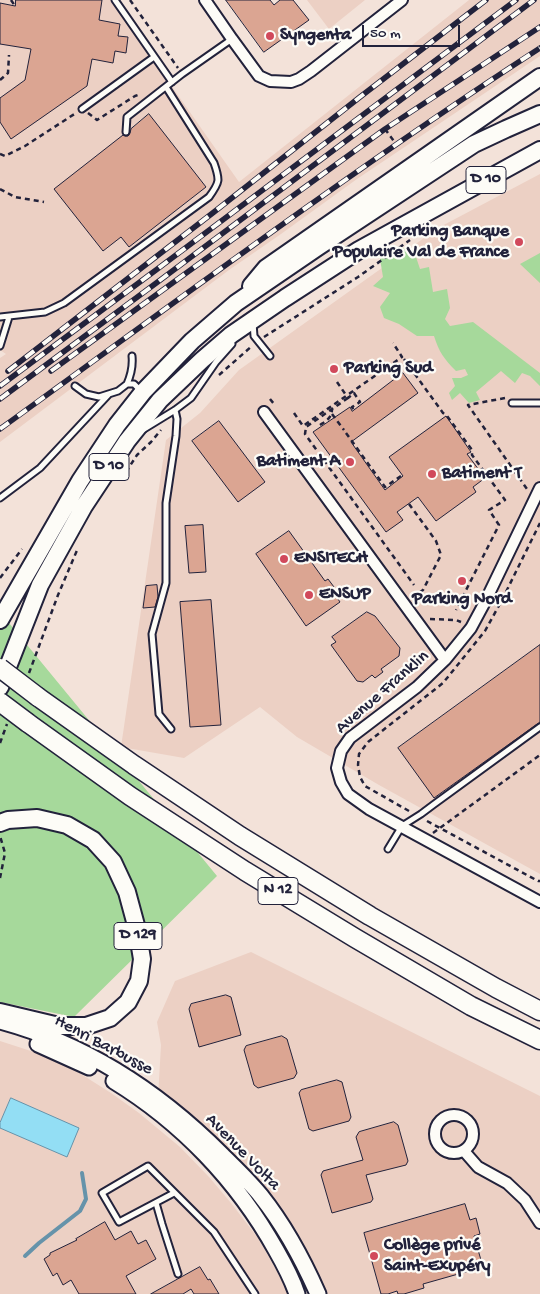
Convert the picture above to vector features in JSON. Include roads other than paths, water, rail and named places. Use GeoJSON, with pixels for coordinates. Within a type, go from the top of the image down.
{"type":"FeatureCollection","features":[{"type":"Feature","properties":{"kind":"highway","name":"N 12"},"geometry":{"type":"LineString","coordinates":[[0,668],[134,765],[240,836],[370,916],[540,1011]]}},
{"type":"Feature","properties":{"kind":"highway","name":"N 12"},"geometry":{"type":"LineString","coordinates":[[0,702],[130,796],[245,871],[471,1006],[540,1040]]}},
{"type":"Feature","properties":{"kind":"main road","name":"D 10"},"geometry":{"type":"LineString","coordinates":[[236,303],[266,268],[540,77]]}},
{"type":"Feature","properties":{"kind":"main road","name":"D 10"},"geometry":{"type":"LineString","coordinates":[[0,620],[80,482],[118,425],[143,392],[192,341],[236,303],[474,144],[540,114]]}},
{"type":"Feature","properties":{"kind":"main road","name":"D 10"},"geometry":{"type":"LineString","coordinates":[[0,687],[40,585],[84,506],[127,440],[160,400],[232,335],[285,298],[359,250],[540,150]]}},
{"type":"Feature","properties":{"kind":"main road","name":"D 129"},"geometry":{"type":"LineString","coordinates":[[0,823],[8,820],[37,818],[67,825],[93,840],[112,862],[127,892],[142,958],[140,981],[128,1002],[110,1018],[86,1026],[59,1026],[0,1012]]}},
{"type":"Feature","properties":{"kind":"main road","name":"Henri Barbusse"},"geometry":{"type":"LineString","coordinates":[[0,1021],[67,1044],[122,1074],[158,1105]]}},
{"type":"Feature","properties":{"kind":"main road","name":"Henri Barbusse"},"geometry":{"type":"LineString","coordinates":[[0,1031],[54,1050],[88,1066],[158,1105]]}},
{"type":"Feature","properties":{"kind":"main road","name":"Avenue Volta"},"geometry":{"type":"LineString","coordinates":[[158,1105],[182,1132],[205,1153],[247,1203],[267,1234],[298,1294]]}},
{"type":"Feature","properties":{"kind":"main road","name":"Avenue Volta"},"geometry":{"type":"LineString","coordinates":[[158,1105],[209,1142],[246,1178],[274,1213],[308,1271],[318,1294]]}},
{"type":"Feature","properties":{"kind":"street"},"geometry":{"type":"LineString","coordinates":[[205,0],[259,76],[270,81],[291,82],[312,71],[402,0]]}},
{"type":"Feature","properties":{"kind":"street"},"geometry":{"type":"LineString","coordinates":[[264,412],[445,660]]}},
{"type":"Feature","properties":{"kind":"street","name":"Avenue Franklin"},"geometry":{"type":"LineString","coordinates":[[402,826],[369,809],[348,794],[341,782],[337,768],[341,752],[350,738],[417,687],[445,660],[471,628],[486,602],[540,488]]}},
{"type":"Feature","properties":{"kind":"street"},"geometry":{"type":"LineString","coordinates":[[402,826],[540,902]]}},
{"type":"Feature","properties":{"kind":"street"},"geometry":{"type":"LineString","coordinates":[[464,1151],[478,1167],[507,1183],[525,1200],[540,1223]]}},
{"type":"Feature","properties":{"kind":"lane"},"geometry":{"type":"LineString","coordinates":[[115,0],[172,82]]}},
{"type":"Feature","properties":{"kind":"lane"},"geometry":{"type":"LineString","coordinates":[[126,132],[127,117],[182,74],[232,40]]}},
{"type":"Feature","properties":{"kind":"lane"},"geometry":{"type":"LineString","coordinates":[[82,109],[154,57]]}},
{"type":"Feature","properties":{"kind":"lane"},"geometry":{"type":"LineString","coordinates":[[0,317],[46,312],[64,303],[209,197],[218,185],[218,174],[214,163],[166,87]]}},
{"type":"Feature","properties":{"kind":"lane"},"geometry":{"type":"LineString","coordinates":[[0,346],[9,317]]}},
{"type":"Feature","properties":{"kind":"lane"},"geometry":{"type":"LineString","coordinates":[[252,320],[254,336],[270,356]]}},
{"type":"Feature","properties":{"kind":"lane"},"geometry":{"type":"LineString","coordinates":[[127,440],[191,398],[216,362],[252,320]]}},
{"type":"Feature","properties":{"kind":"lane"},"geometry":{"type":"LineString","coordinates":[[75,386],[86,394],[98,397],[118,391],[127,384],[131,374],[132,356]]}},
{"type":"Feature","properties":{"kind":"lane"},"geometry":{"type":"LineString","coordinates":[[127,384],[134,384],[143,392]]}},
{"type":"Feature","properties":{"kind":"lane"},"geometry":{"type":"LineString","coordinates":[[0,498],[40,468],[109,394]]}},
{"type":"Feature","properties":{"kind":"lane"},"geometry":{"type":"LineString","coordinates":[[511,400],[540,403]]}},
{"type":"Feature","properties":{"kind":"lane"},"geometry":{"type":"LineString","coordinates":[[171,729],[159,714],[152,634],[166,584],[166,503],[176,436],[177,419],[175,410]]}},
{"type":"Feature","properties":{"kind":"lane"},"geometry":{"type":"LineString","coordinates":[[388,849],[402,826],[540,727]]}},
{"type":"Feature","properties":{"kind":"lane"},"geometry":{"type":"LineString","coordinates":[[174,1193],[119,1222],[102,1193],[148,1166],[214,1232],[255,1294]]}},
{"type":"Feature","properties":{"kind":"lane"},"geometry":{"type":"LineString","coordinates":[[156,1203],[178,1274]]}},
{"type":"Feature","properties":{"kind":"water"},"geometry":{"type":"Polygon","coordinates":[[[11,1098],[79,1128],[67,1157],[0,1128],[0,1123],[11,1098]]]}},
{"type":"Feature","properties":{"kind":"waterway"},"geometry":{"type":"LineString","coordinates":[[25,1256],[80,1211],[86,1199],[82,1173]]}},
{"type":"Feature","properties":{"kind":"railway"},"geometry":{"type":"LineString","coordinates":[[8,371],[486,0]]}},
{"type":"Feature","properties":{"kind":"railway"},"geometry":{"type":"LineString","coordinates":[[0,386],[516,0]]}},
{"type":"Feature","properties":{"kind":"railway"},"geometry":{"type":"LineString","coordinates":[[0,399],[534,0]]}},
{"type":"Feature","properties":{"kind":"railway"},"geometry":{"type":"LineString","coordinates":[[51,371],[385,129],[540,27]]}},
{"type":"Feature","properties":{"kind":"railway"},"geometry":{"type":"LineString","coordinates":[[0,429],[335,187],[540,48]]}},
{"type":"Feature","properties":{"kind":"place","name":"Syngenta"},"geometry":{"type":"Point","coordinates":[270,36]}},
{"type":"Feature","properties":{"kind":"place","name":"Parking Banque Populaire Val de France"},"geometry":{"type":"Point","coordinates":[519,242]}},
{"type":"Feature","properties":{"kind":"place","name":"Parking Sud"},"geometry":{"type":"Point","coordinates":[334,369]}},
{"type":"Feature","properties":{"kind":"place","name":"Batiment A"},"geometry":{"type":"Point","coordinates":[350,462]}},
{"type":"Feature","properties":{"kind":"place","name":"Batiment T"},"geometry":{"type":"Point","coordinates":[432,474]}},
{"type":"Feature","properties":{"kind":"place","name":"ENSITECH"},"geometry":{"type":"Point","coordinates":[284,559]}},
{"type":"Feature","properties":{"kind":"place","name":"Parking Nord"},"geometry":{"type":"Point","coordinates":[462,581]}},
{"type":"Feature","properties":{"kind":"place","name":"ENSUP"},"geometry":{"type":"Point","coordinates":[309,595]}},
{"type":"Feature","properties":{"kind":"place","name":"Collège privé Saint-Exupéry"},"geometry":{"type":"Point","coordinates":[374,1256]}}]}
